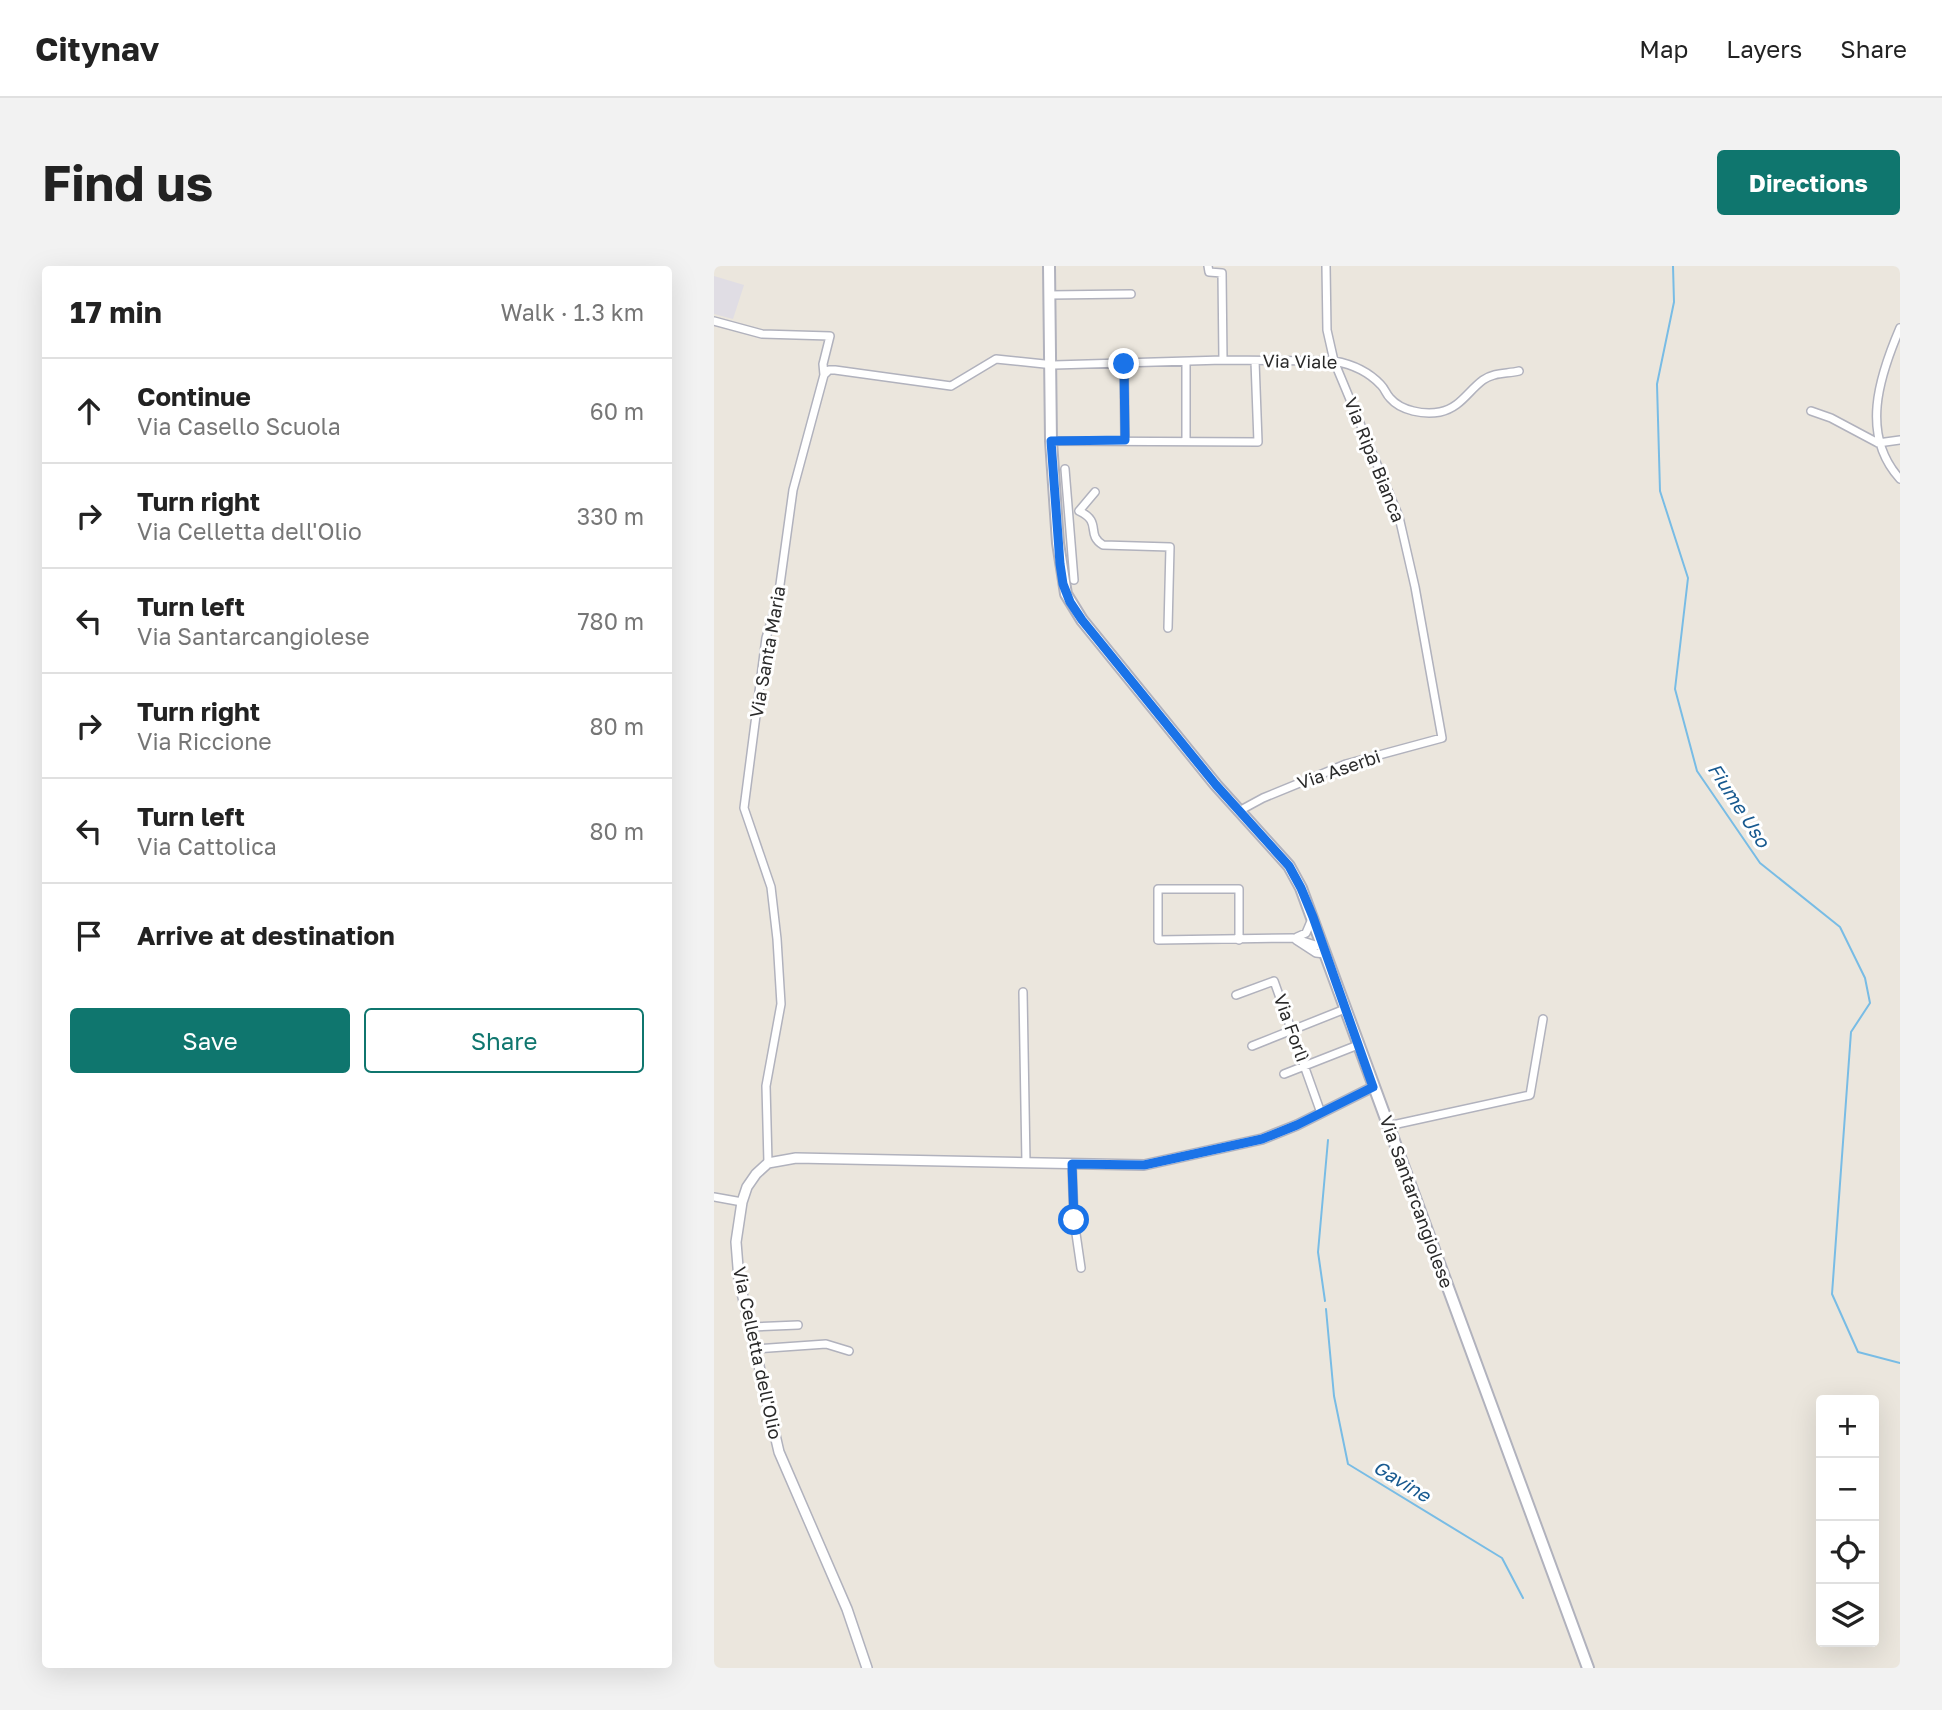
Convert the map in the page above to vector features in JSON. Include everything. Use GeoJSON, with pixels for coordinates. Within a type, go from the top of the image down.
{"type":"FeatureCollection","features":[{"type":"Feature","properties":{"kind":"main road","name":"Via Santarcangiolese"},"geometry":{"type":"LineString","coordinates":[[1049,266],[1051,441],[1062,515],[1063,584],[1070,602],[1082,620],[1239,811],[1289,866],[1301,888],[1588,1668]]}},
{"type":"Feature","properties":{"kind":"street"},"geometry":{"type":"LineString","coordinates":[[1208,266],[1209,272],[1222,273],[1223,360]]}},
{"type":"Feature","properties":{"kind":"street","name":"Via Ripa Bianca"},"geometry":{"type":"LineString","coordinates":[[1326,266],[1327,330],[1334,361],[1399,517],[1415,587],[1442,738]]}},
{"type":"Feature","properties":{"kind":"street"},"geometry":{"type":"LineString","coordinates":[[1049,295],[1130,294]]}},
{"type":"Feature","properties":{"kind":"street"},"geometry":{"type":"LineString","coordinates":[[714,321],[762,334],[830,337],[828,353],[835,370]]}},
{"type":"Feature","properties":{"kind":"street"},"geometry":{"type":"LineString","coordinates":[[1878,443],[1878,391],[1900,328]]}},
{"type":"Feature","properties":{"kind":"street","name":"Via Santa Maria"},"geometry":{"type":"LineString","coordinates":[[768,1163],[766,1086],[781,1004],[777,939],[771,887],[744,808],[766,638],[778,599],[793,491],[824,375],[823,364],[828,353]]}},
{"type":"Feature","properties":{"kind":"street"},"geometry":{"type":"LineString","coordinates":[[824,375],[829,370],[835,370],[951,386],[996,359],[1049,365]]}},
{"type":"Feature","properties":{"kind":"street","name":"Via Viale"},"geometry":{"type":"LineString","coordinates":[[1049,365],[1223,360],[1334,361],[1349,363],[1370,376],[1383,386],[1387,396],[1397,406],[1421,412],[1441,412],[1459,404],[1484,379],[1496,374],[1520,371]]}},
{"type":"Feature","properties":{"kind":"street"},"geometry":{"type":"LineString","coordinates":[[1051,441],[1258,442],[1255,360]]}},
{"type":"Feature","properties":{"kind":"street"},"geometry":{"type":"LineString","coordinates":[[1186,363],[1186,441]]}},
{"type":"Feature","properties":{"kind":"street"},"geometry":{"type":"LineString","coordinates":[[1124,364],[1125,440]]}},
{"type":"Feature","properties":{"kind":"street"},"geometry":{"type":"LineString","coordinates":[[1811,411],[1831,418],[1878,443],[1900,479]]}},
{"type":"Feature","properties":{"kind":"street"},"geometry":{"type":"LineString","coordinates":[[1878,443],[1900,440]]}},
{"type":"Feature","properties":{"kind":"street","name":"Via Santarcangiolese"},"geometry":{"type":"LineString","coordinates":[[1065,469],[1062,515],[1074,580]]}},
{"type":"Feature","properties":{"kind":"street"},"geometry":{"type":"LineString","coordinates":[[1062,515],[1079,511],[1095,492]]}},
{"type":"Feature","properties":{"kind":"street"},"geometry":{"type":"LineString","coordinates":[[1079,511],[1090,516],[1094,536],[1097,542],[1103,545],[1170,547],[1168,628]]}},
{"type":"Feature","properties":{"kind":"street","name":"Via Aserbi"},"geometry":{"type":"LineString","coordinates":[[1239,811],[1263,798],[1346,764],[1442,738]]}},
{"type":"Feature","properties":{"kind":"street"},"geometry":{"type":"LineString","coordinates":[[1239,940],[1239,889],[1158,889],[1158,940],[1239,940],[1293,938],[1323,950]]}},
{"type":"Feature","properties":{"kind":"street"},"geometry":{"type":"LineString","coordinates":[[1293,938],[1306,933],[1313,917]]}},
{"type":"Feature","properties":{"kind":"street","name":"Via Forlì"},"geometry":{"type":"LineString","coordinates":[[1237,995],[1274,981],[1321,1113]]}},
{"type":"Feature","properties":{"kind":"street"},"geometry":{"type":"LineString","coordinates":[[1023,992],[1026,1163]]}},
{"type":"Feature","properties":{"kind":"street"},"geometry":{"type":"LineString","coordinates":[[1252,1046],[1293,1032],[1345,1009]]}},
{"type":"Feature","properties":{"kind":"street"},"geometry":{"type":"LineString","coordinates":[[1388,1126],[1530,1096],[1543,1018]]}},
{"type":"Feature","properties":{"kind":"street"},"geometry":{"type":"LineString","coordinates":[[1284,1074],[1358,1045]]}},
{"type":"Feature","properties":{"kind":"street"},"geometry":{"type":"LineString","coordinates":[[768,1163],[796,1158],[1144,1165],[1162,1163],[1262,1139],[1373,1087]]}},
{"type":"Feature","properties":{"kind":"street","name":"Via Celletta dell'Olio"},"geometry":{"type":"LineString","coordinates":[[768,1163],[752,1180],[742,1202],[736,1242],[737,1261],[779,1452],[847,1609],[867,1668]]}},
{"type":"Feature","properties":{"kind":"street"},"geometry":{"type":"LineString","coordinates":[[1072,1164],[1074,1220],[1081,1269]]}},
{"type":"Feature","properties":{"kind":"street"},"geometry":{"type":"LineString","coordinates":[[714,1197],[742,1202]]}},
{"type":"Feature","properties":{"kind":"street"},"geometry":{"type":"LineString","coordinates":[[750,1327],[798,1325]]}},
{"type":"Feature","properties":{"kind":"street"},"geometry":{"type":"LineString","coordinates":[[755,1349],[826,1344],[849,1351]]}},
{"type":"Feature","properties":{"kind":"shaded area"},"geometry":{"type":"Polygon","coordinates":[[[714,276],[744,285],[733,319],[714,314],[714,276]]]}},
{"type":"Feature","properties":{"kind":"waterway","name":"Fiume Uso"},"geometry":{"type":"LineString","coordinates":[[1673,266],[1674,302],[1657,384],[1660,491],[1688,578],[1675,689],[1697,771],[1760,863],[1840,927],[1865,978],[1870,1003],[1851,1032],[1832,1294],[1858,1352],[1900,1363]]}},
{"type":"Feature","properties":{"kind":"waterway","name":"Gavine"},"geometry":{"type":"LineString","coordinates":[[1325,1301],[1318,1252],[1328,1140]]}},
{"type":"Feature","properties":{"kind":"waterway","name":"Gavine"},"geometry":{"type":"LineString","coordinates":[[1326,1309],[1334,1396],[1348,1464],[1502,1558],[1523,1598]]}},
{"type":"Feature","properties":{"kind":"route"},"geometry":{"type":"LineString","coordinates":[[1074,1220],[1072,1164],[1162,1163],[1262,1139],[1297,1125],[1373,1087],[1313,917],[1289,866],[1192,755],[1082,620],[1066,594],[1058,543],[1051,441],[1125,440],[1124,364]]}}]}
